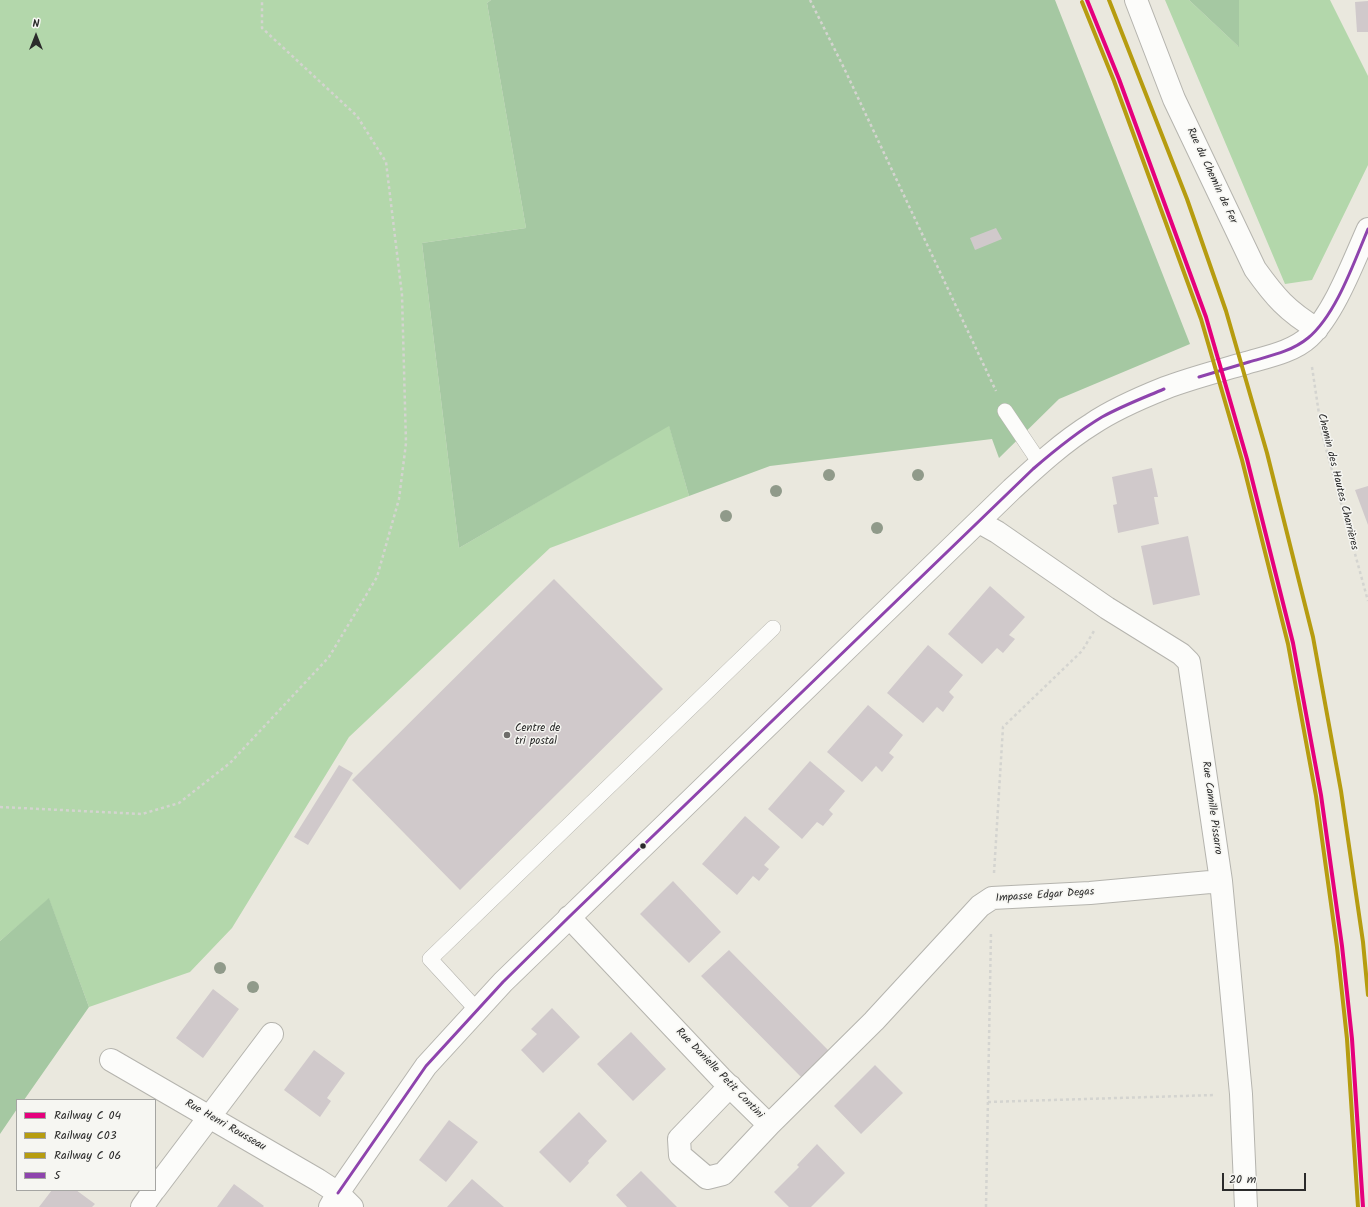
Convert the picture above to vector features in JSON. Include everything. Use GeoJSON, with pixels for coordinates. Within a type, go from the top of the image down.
{"type":"FeatureCollection","features":[{"type":"Feature","properties":{"kind":"street","name":"Rue du Chemin de Fer"},"geometry":{"type":"LineString","coordinates":[[1136,0],[1174,99],[1255,269],[1283,305],[1300,319],[1312,334]]}},
{"type":"Feature","properties":{"kind":"street"},"geometry":{"type":"LineString","coordinates":[[340,1202],[426,1066],[503,982],[569,916],[1012,489],[1040,463],[1092,424],[1120,408],[1164,388],[1272,355],[1294,346],[1312,334],[1333,303],[1368,229]]}},
{"type":"Feature","properties":{"kind":"street","name":"Rue Camille Pissarro"},"geometry":{"type":"LineString","coordinates":[[979,522],[997,532],[1107,608],[1181,654],[1189,662],[1221,880],[1241,1094],[1246,1207]]}},
{"type":"Feature","properties":{"kind":"street","name":"Impasse Edgar Degas"},"geometry":{"type":"LineString","coordinates":[[874,1021],[980,906],[992,898],[1090,893],[1221,880]]}},
{"type":"Feature","properties":{"kind":"street","name":"Rue Danielle Petit Contini"},"geometry":{"type":"LineString","coordinates":[[569,916],[730,1086],[769,1125],[874,1021]]}},
{"type":"Feature","properties":{"kind":"street"},"geometry":{"type":"LineString","coordinates":[[156,1189],[208,1117],[272,1034]]}},
{"type":"Feature","properties":{"kind":"street","name":"Rue Henri Rousseau"},"geometry":{"type":"LineString","coordinates":[[111,1060],[318,1180],[340,1202]]}},
{"type":"Feature","properties":{"kind":"street"},"geometry":{"type":"LineString","coordinates":[[730,1086],[679,1139],[680,1155],[707,1178],[723,1174],[769,1125]]}},
{"type":"Feature","properties":{"kind":"street"},"geometry":{"type":"LineString","coordinates":[[142,1207],[154,1191]]}},
{"type":"Feature","properties":{"kind":"lane"},"geometry":{"type":"LineString","coordinates":[[1005,411],[1040,463]]}},
{"type":"Feature","properties":{"kind":"lane"},"geometry":{"type":"LineString","coordinates":[[477,1010],[430,959],[773,628]]}},
{"type":"Feature","properties":{"kind":"path"},"geometry":{"type":"LineString","coordinates":[[0,806],[142,814],[179,803],[230,763],[329,657],[377,578],[399,499],[406,443],[402,295],[386,162],[357,116],[262,28],[262,0]]}},
{"type":"Feature","properties":{"kind":"path"},"geometry":{"type":"LineString","coordinates":[[810,0],[847,75],[1005,411]]}},
{"type":"Feature","properties":{"kind":"path","name":"Chemin des Hautes Charrières"},"geometry":{"type":"LineString","coordinates":[[1312,334],[1322,434],[1368,601]]}},
{"type":"Feature","properties":{"kind":"path"},"geometry":{"type":"LineString","coordinates":[[988,1102],[1241,1094]]}},
{"type":"Feature","properties":{"kind":"green space"},"geometry":{"type":"Polygon","coordinates":[[[0,0],[491,0],[487,3],[526,228],[422,243],[459,548],[669,425],[689,496],[550,548],[349,737],[232,928],[190,972],[89,1007],[49,899],[0,941],[0,0]]]}},
{"type":"Feature","properties":{"kind":"green space"},"geometry":{"type":"Polygon","coordinates":[[[491,0],[1055,0],[1190,344],[1059,399],[999,458],[992,439],[770,466],[689,496],[669,426],[459,548],[422,243],[526,228],[487,3],[491,0]]]}},
{"type":"Feature","properties":{"kind":"green space"},"geometry":{"type":"Polygon","coordinates":[[[1165,0],[1189,0],[1238,46],[1239,0],[1330,0],[1368,76],[1368,165],[1312,280],[1285,284],[1165,0]]]}},
{"type":"Feature","properties":{"kind":"green space"},"geometry":{"type":"Polygon","coordinates":[[[1189,0],[1239,0],[1239,47],[1189,0]]]}},
{"type":"Feature","properties":{"kind":"green space"},"geometry":{"type":"Polygon","coordinates":[[[49,898],[89,1007],[25,1099],[16,1099],[16,1110],[0,1134],[0,941],[49,898]]]}},
{"type":"Feature","properties":{"kind":"building"},"geometry":{"type":"Polygon","coordinates":[[[1368,1],[1368,32],[1357,32],[1355,2],[1368,1]]]}},
{"type":"Feature","properties":{"kind":"building"},"geometry":{"type":"Polygon","coordinates":[[[996,228],[1002,239],[975,250],[970,238],[996,228]]]}},
{"type":"Feature","properties":{"kind":"building"},"geometry":{"type":"Polygon","coordinates":[[[1152,468],[1158,497],[1154,497],[1159,524],[1118,533],[1113,505],[1117,504],[1112,477],[1152,468]]]}},
{"type":"Feature","properties":{"kind":"building"},"geometry":{"type":"Polygon","coordinates":[[[1368,486],[1368,525],[1355,490],[1368,486]]]}},
{"type":"Feature","properties":{"kind":"building"},"geometry":{"type":"Polygon","coordinates":[[[1188,536],[1200,595],[1153,605],[1141,546],[1188,536]]]}},
{"type":"Feature","properties":{"kind":"building","name":"Centre de tri postal"},"geometry":{"type":"Polygon","coordinates":[[[554,579],[663,689],[460,890],[352,780],[554,579]]]}},
{"type":"Feature","properties":{"kind":"building"},"geometry":{"type":"Polygon","coordinates":[[[990,586],[1025,617],[1009,635],[1015,639],[1003,653],[997,648],[982,664],[948,634],[990,586]]]}},
{"type":"Feature","properties":{"kind":"building"},"geometry":{"type":"Polygon","coordinates":[[[928,645],[963,675],[949,692],[954,697],[943,712],[937,707],[923,723],[887,693],[928,645]]]}},
{"type":"Feature","properties":{"kind":"building"},"geometry":{"type":"Polygon","coordinates":[[[868,705],[903,735],[889,753],[894,757],[882,772],[876,766],[862,782],[827,752],[868,705]]]}},
{"type":"Feature","properties":{"kind":"building"},"geometry":{"type":"Polygon","coordinates":[[[810,761],[845,791],[829,810],[833,814],[823,826],[817,822],[802,839],[768,809],[810,761]]]}},
{"type":"Feature","properties":{"kind":"building"},"geometry":{"type":"Polygon","coordinates":[[[339,765],[353,773],[308,845],[294,837],[339,765]]]}},
{"type":"Feature","properties":{"kind":"building"},"geometry":{"type":"Polygon","coordinates":[[[745,816],[780,847],[764,865],[769,869],[759,881],[753,876],[737,895],[702,864],[745,816]]]}},
{"type":"Feature","properties":{"kind":"building"},"geometry":{"type":"Polygon","coordinates":[[[673,881],[721,932],[689,963],[640,914],[673,881]]]}},
{"type":"Feature","properties":{"kind":"building"},"geometry":{"type":"Polygon","coordinates":[[[729,950],[829,1051],[802,1078],[701,976],[729,950]]]}},
{"type":"Feature","properties":{"kind":"building"},"geometry":{"type":"Polygon","coordinates":[[[213,989],[239,1009],[203,1058],[176,1038],[213,989]]]}},
{"type":"Feature","properties":{"kind":"building"},"geometry":{"type":"Polygon","coordinates":[[[552,1008],[580,1037],[543,1073],[521,1050],[537,1034],[531,1029],[552,1008]]]}},
{"type":"Feature","properties":{"kind":"building"},"geometry":{"type":"Polygon","coordinates":[[[631,1032],[666,1069],[633,1101],[597,1064],[631,1032]]]}},
{"type":"Feature","properties":{"kind":"building"},"geometry":{"type":"Polygon","coordinates":[[[314,1050],[345,1073],[327,1098],[331,1101],[320,1117],[284,1090],[314,1050]]]}},
{"type":"Feature","properties":{"kind":"building"},"geometry":{"type":"Polygon","coordinates":[[[875,1065],[903,1093],[861,1134],[834,1106],[875,1065]]]}},
{"type":"Feature","properties":{"kind":"building"},"geometry":{"type":"Polygon","coordinates":[[[579,1112],[607,1141],[570,1183],[539,1152],[579,1112]]]}},
{"type":"Feature","properties":{"kind":"building"},"geometry":{"type":"Polygon","coordinates":[[[449,1120],[478,1142],[446,1182],[419,1160],[449,1120]]]}},
{"type":"Feature","properties":{"kind":"building"},"geometry":{"type":"Polygon","coordinates":[[[817,1144],[845,1173],[811,1207],[789,1207],[774,1192],[799,1167],[797,1165],[817,1144]]]}},
{"type":"Feature","properties":{"kind":"building"},"geometry":{"type":"Polygon","coordinates":[[[641,1171],[677,1207],[627,1207],[616,1195],[641,1171]]]}},
{"type":"Feature","properties":{"kind":"building"},"geometry":{"type":"Polygon","coordinates":[[[472,1179],[504,1207],[447,1207],[472,1179]]]}},
{"type":"Feature","properties":{"kind":"building"},"geometry":{"type":"Polygon","coordinates":[[[234,1184],[264,1206],[217,1207],[234,1184]]]}},
{"type":"Feature","properties":{"kind":"building"},"geometry":{"type":"Polygon","coordinates":[[[51,1191],[77,1191],[95,1204],[92,1207],[39,1207],[51,1191]]]}},
{"type":"Feature","properties":{"kind":"transit line"},"geometry":{"type":"LineString","coordinates":[[1087,0],[1119,79],[1206,317],[1247,459],[1293,643],[1321,795],[1342,946],[1352,1039],[1363,1207]]}},
{"type":"Feature","properties":{"kind":"transit line"},"geometry":{"type":"LineString","coordinates":[[1109,0],[1187,199],[1226,311],[1267,453],[1313,637],[1341,791],[1363,942],[1368,995]]}},
{"type":"Feature","properties":{"kind":"transit line","name":"5"},"geometry":{"type":"LineString","coordinates":[[1199,377],[1280,353],[1294,347],[1308,338],[1318,328],[1336,302],[1368,229]]}},
{"type":"Feature","properties":{"kind":"transit line","name":"5"},"geometry":{"type":"LineString","coordinates":[[338,1193],[426,1066],[503,982],[569,917],[1033,469],[1066,442],[1102,417],[1164,389]]}},
{"type":"Feature","properties":{"kind":"rail line","name":"C03"},"geometry":{"type":"LineString","coordinates":[[1082,2],[1114,81],[1201,319],[1242,460],[1288,644],[1316,796],[1337,947],[1347,1039],[1358,1207]]}},
{"type":"Feature","properties":{"kind":"place","name":"Centre de tri postal"},"geometry":{"type":"Point","coordinates":[507,735]}}]}
